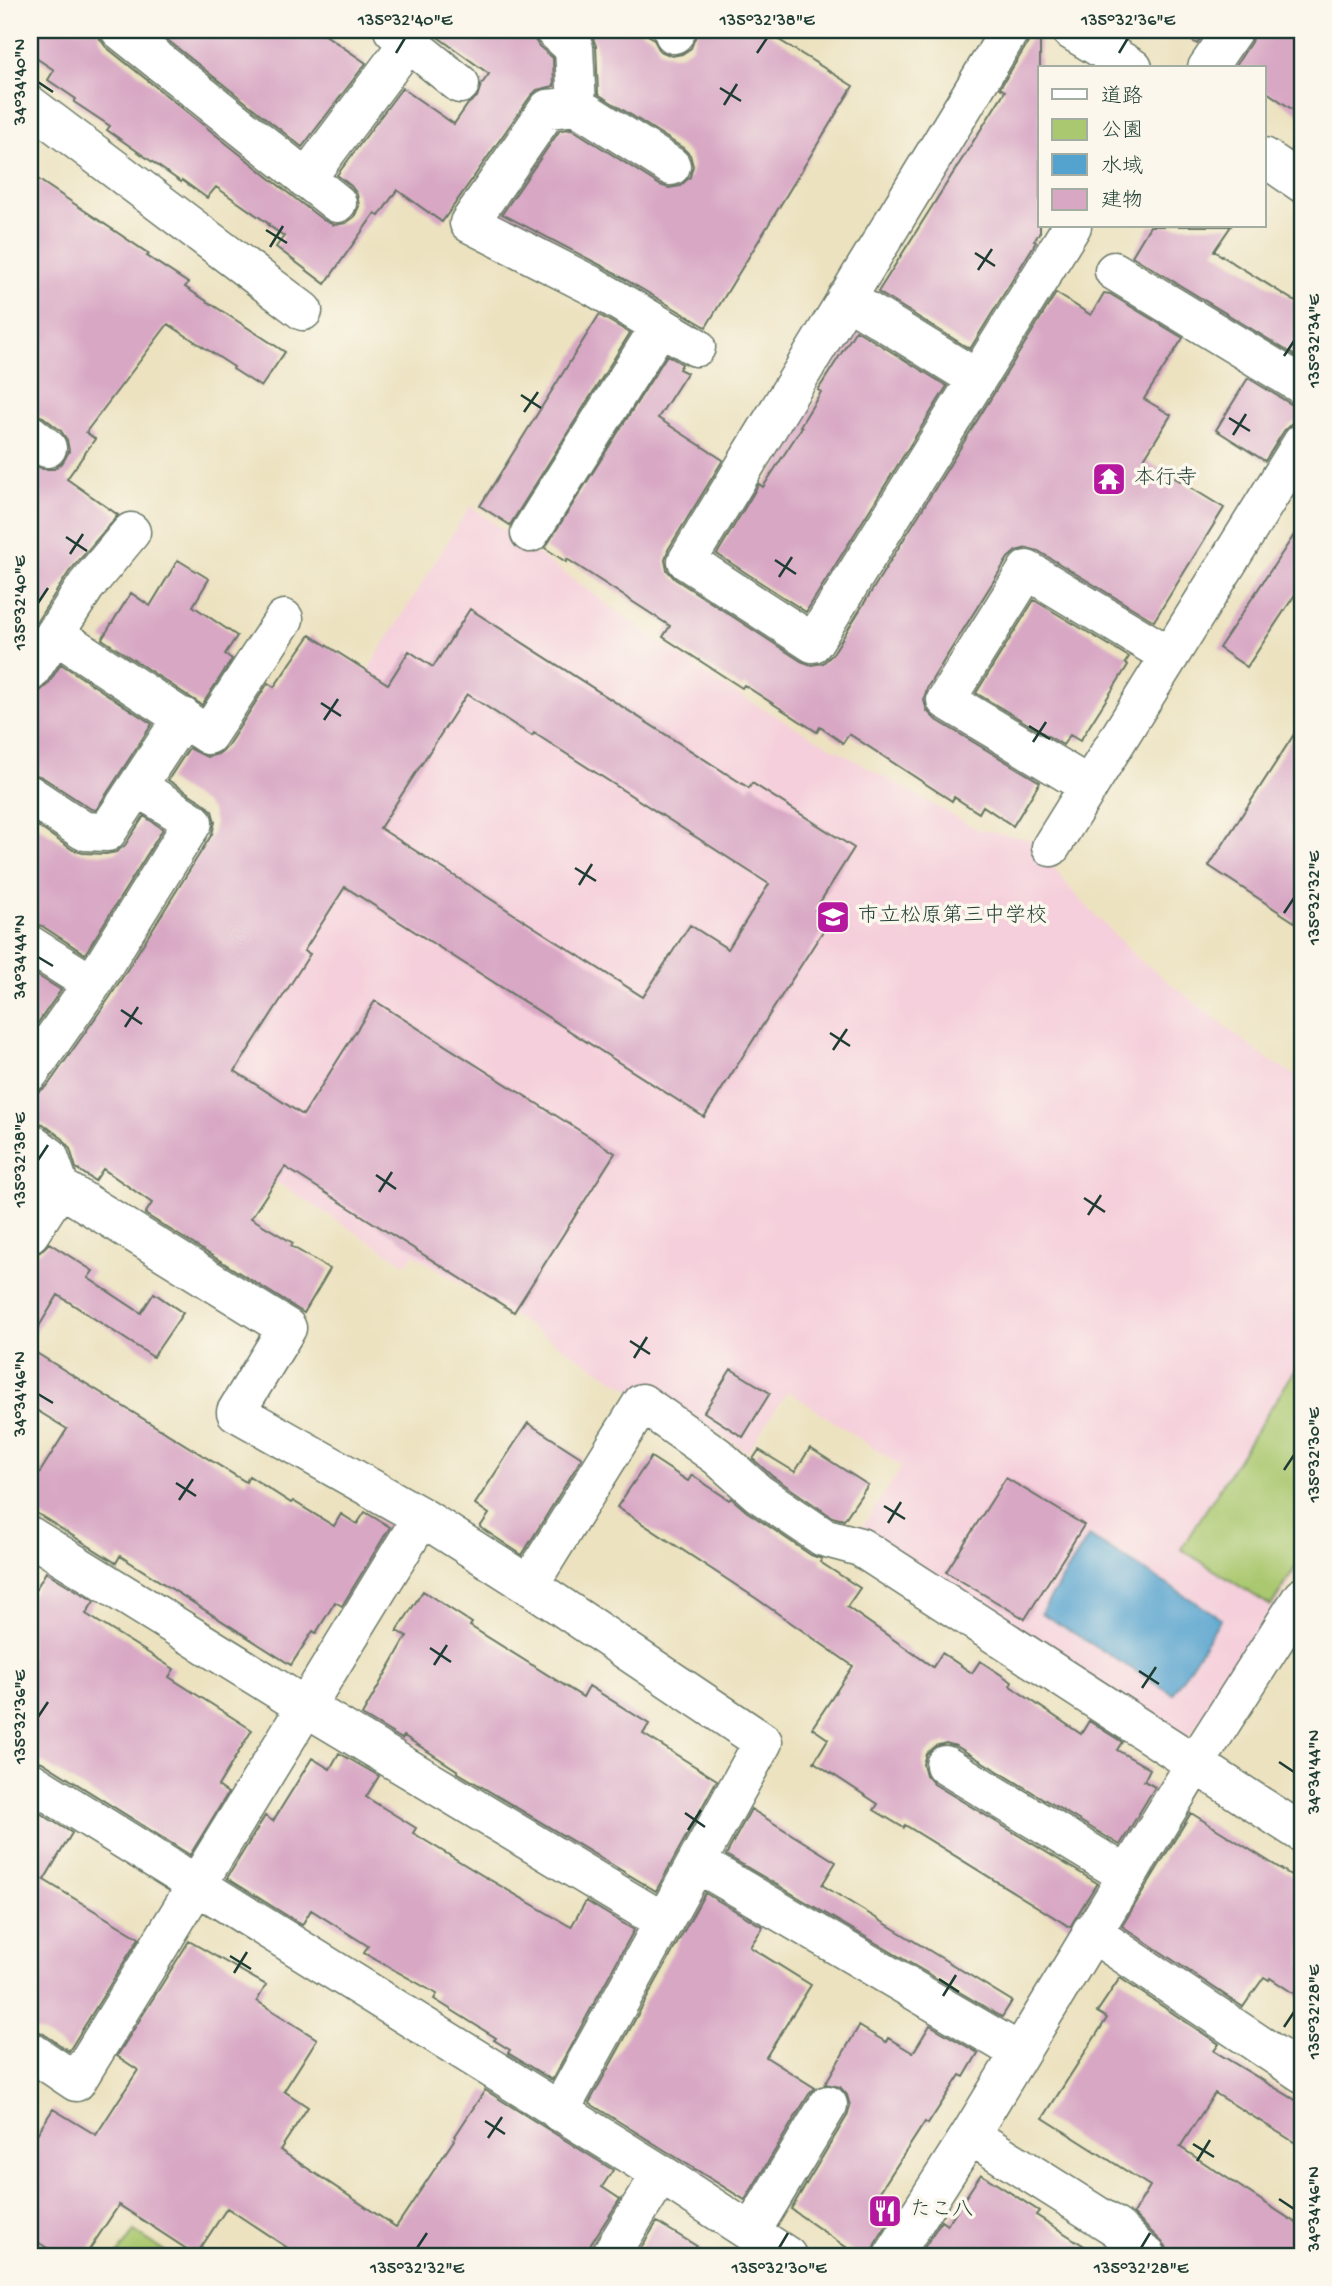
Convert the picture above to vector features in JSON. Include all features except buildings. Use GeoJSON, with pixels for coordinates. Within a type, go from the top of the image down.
{"type":"FeatureCollection","features":[{"type":"Feature","properties":{"kind":"street"},"geometry":{"type":"LineString","coordinates":[[120,30],[337,204]]}},
{"type":"Feature","properties":{"kind":"street"},"geometry":{"type":"LineString","coordinates":[[554,30],[574,48],[577,106]]}},
{"type":"Feature","properties":{"kind":"street"},"geometry":{"type":"LineString","coordinates":[[1010,30],[687,561],[813,643],[1071,228]]}},
{"type":"Feature","properties":{"kind":"street"},"geometry":{"type":"LineString","coordinates":[[1070,30],[1130,66]]}},
{"type":"Feature","properties":{"kind":"street"},"geometry":{"type":"LineString","coordinates":[[1208,66],[1233,30]]}},
{"type":"Feature","properties":{"kind":"street"},"geometry":{"type":"LineString","coordinates":[[306,179],[401,36],[460,84]]}},
{"type":"Feature","properties":{"kind":"street"},"geometry":{"type":"LineString","coordinates":[[30,105],[303,311]]}},
{"type":"Feature","properties":{"kind":"street"},"geometry":{"type":"LineString","coordinates":[[671,166],[577,106],[548,109],[469,223],[593,286],[696,347]]}},
{"type":"Feature","properties":{"kind":"street"},"geometry":{"type":"LineString","coordinates":[[1266,158],[1302,183]]}},
{"type":"Feature","properties":{"kind":"street"},"geometry":{"type":"LineString","coordinates":[[1114,271],[1302,385]]}},
{"type":"Feature","properties":{"kind":"street"},"geometry":{"type":"LineString","coordinates":[[846,298],[977,379]]}},
{"type":"Feature","properties":{"kind":"street"},"geometry":{"type":"LineString","coordinates":[[530,533],[660,326]]}},
{"type":"Feature","properties":{"kind":"street"},"geometry":{"type":"LineString","coordinates":[[1051,847],[1302,443]]}},
{"type":"Feature","properties":{"kind":"street"},"geometry":{"type":"LineString","coordinates":[[30,672],[86,586],[131,532]]}},
{"type":"Feature","properties":{"kind":"street"},"geometry":{"type":"LineString","coordinates":[[1089,786],[946,700],[960,677],[1027,570],[1170,656]]}},
{"type":"Feature","properties":{"kind":"street"},"geometry":{"type":"LineString","coordinates":[[55,634],[208,735],[284,619]]}},
{"type":"Feature","properties":{"kind":"street"},"geometry":{"type":"LineString","coordinates":[[30,795],[85,831],[107,832],[183,717]]}},
{"type":"Feature","properties":{"kind":"street"},"geometry":{"type":"LineString","coordinates":[[30,1072],[92,984],[194,822],[138,787]]}},
{"type":"Feature","properties":{"kind":"street"},"geometry":{"type":"LineString","coordinates":[[30,945],[92,984]]}},
{"type":"Feature","properties":{"kind":"street"},"geometry":{"type":"LineString","coordinates":[[30,1142],[49,1156],[60,1187],[287,1328],[236,1412],[422,1517],[529,1585],[763,1742],[559,2112]]}},
{"type":"Feature","properties":{"kind":"street"},"geometry":{"type":"LineString","coordinates":[[30,1233],[60,1187]]}},
{"type":"Feature","properties":{"kind":"street"},"geometry":{"type":"LineString","coordinates":[[529,1585],[642,1403],[717,1456],[758,1493],[823,1537],[860,1546],[1302,1833]]}},
{"type":"Feature","properties":{"kind":"street"},"geometry":{"type":"LineString","coordinates":[[30,2051],[76,2082],[422,1517]]}},
{"type":"Feature","properties":{"kind":"street"},"geometry":{"type":"LineString","coordinates":[[30,1536],[306,1707],[664,1922]]}},
{"type":"Feature","properties":{"kind":"street"},"geometry":{"type":"LineString","coordinates":[[893,2256],[970,2135],[1195,1764],[1302,1597]]}},
{"type":"Feature","properties":{"kind":"street"},"geometry":{"type":"LineString","coordinates":[[945,1765],[1127,1875]]}},
{"type":"Feature","properties":{"kind":"street"},"geometry":{"type":"LineString","coordinates":[[30,1781],[661,2174],[787,2256]]}},
{"type":"Feature","properties":{"kind":"street"},"geometry":{"type":"LineString","coordinates":[[697,1863],[1019,2052]]}},
{"type":"Feature","properties":{"kind":"street"},"geometry":{"type":"LineString","coordinates":[[1091,1932],[1302,2073]]}},
{"type":"Feature","properties":{"kind":"street"},"geometry":{"type":"LineString","coordinates":[[751,2232],[828,2105]]}},
{"type":"Feature","properties":{"kind":"street"},"geometry":{"type":"LineString","coordinates":[[970,2135],[1117,2228],[1147,2256]]}},
{"type":"Feature","properties":{"kind":"street"},"geometry":{"type":"LineString","coordinates":[[610,2256],[661,2174]]}},
{"type":"Feature","properties":{"kind":"shaded area"},"geometry":{"type":"Polygon","coordinates":[[[470,506],[721,685],[977,829],[1032,840],[1074,893],[1135,956],[1267,1059],[1302,1079],[1302,1564],[1185,1742],[858,1533],[902,1467],[788,1391],[747,1452],[645,1384],[637,1394],[414,1254],[406,1264],[113,1079],[470,506]]]}},
{"type":"Feature","properties":{"kind":"green space"},"geometry":{"type":"Polygon","coordinates":[[[1297,1367],[1302,1370],[1302,1557],[1271,1606],[1181,1549],[1297,1367]]]}},
{"type":"Feature","properties":{"kind":"green space"},"geometry":{"type":"Polygon","coordinates":[[[134,2231],[172,2256],[117,2256],[134,2231]]]}},
{"type":"Feature","properties":{"kind":"water"},"geometry":{"type":"Polygon","coordinates":[[[1089,1536],[1221,1618],[1173,1694],[1041,1613],[1089,1536]]]}},
{"type":"Feature","properties":{"kind":"place","name":"本行寺"},"geometry":{"type":"Point","coordinates":[1109,479]}},
{"type":"Feature","properties":{"kind":"place","name":"市立松原第三中学校"},"geometry":{"type":"Point","coordinates":[833,917]}},
{"type":"Feature","properties":{"kind":"place","name":"たこ八"},"geometry":{"type":"Point","coordinates":[885,2211]}}]}
